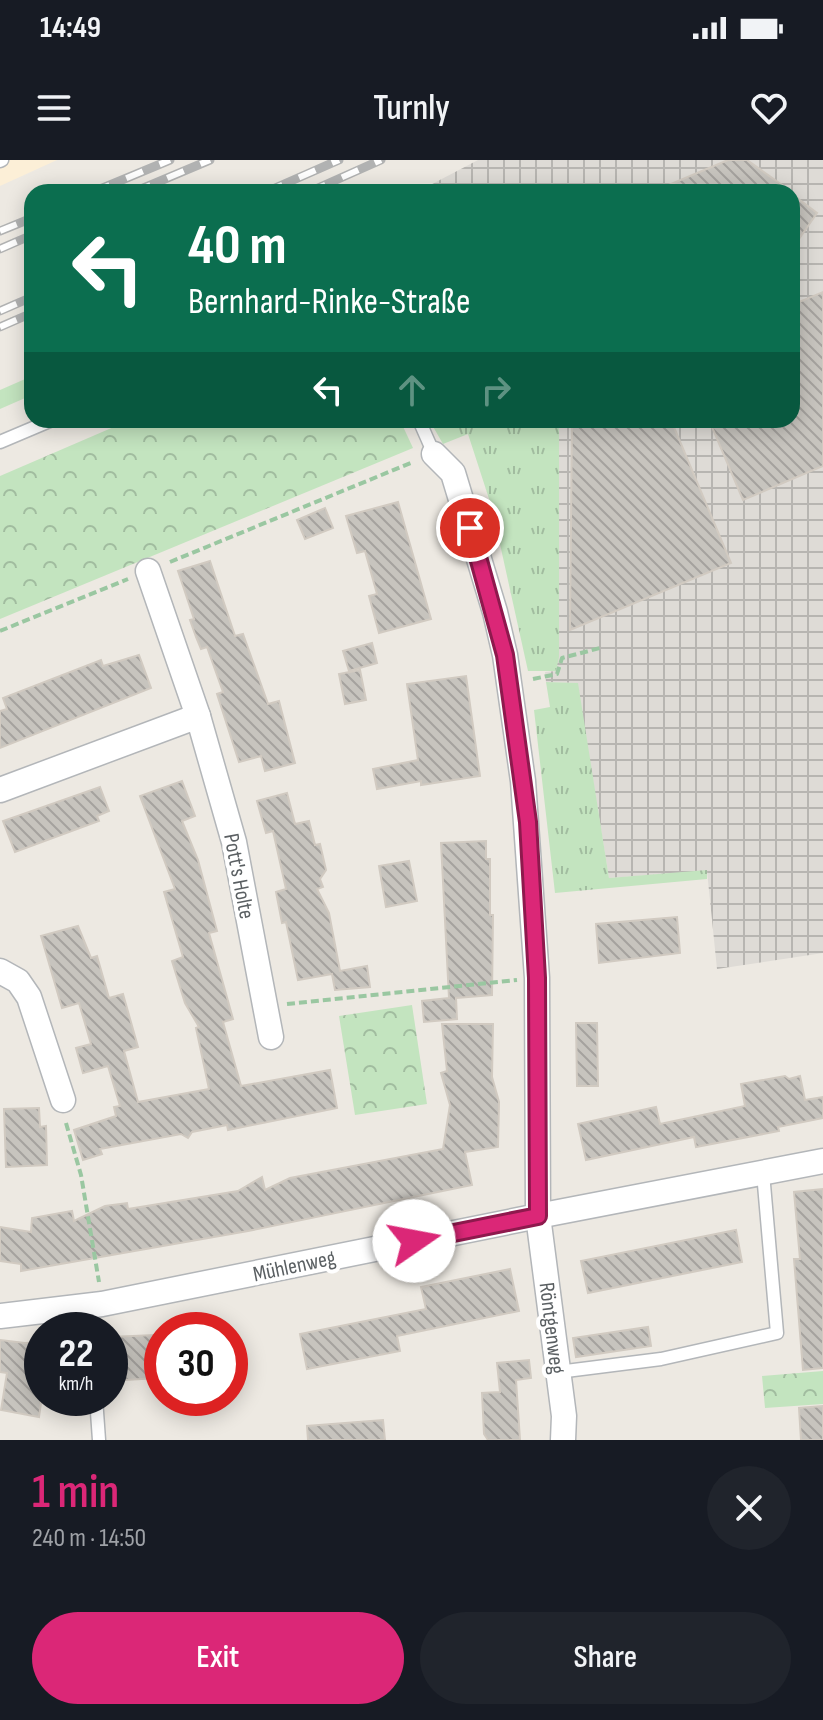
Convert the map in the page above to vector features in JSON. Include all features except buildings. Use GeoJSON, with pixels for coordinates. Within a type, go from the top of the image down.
{"type":"FeatureCollection","features":[{"type":"Feature","properties":{"kind":"street","name":"Röntgenweg"},"geometry":{"type":"LineString","coordinates":[[434,454],[453,473],[495,612],[510,683],[528,822],[537,978],[538,1216],[564,1416],[563,1440]]}},
{"type":"Feature","properties":{"kind":"street","name":"Pott's Holte"},"geometry":{"type":"LineString","coordinates":[[148,571],[198,716],[234,842],[271,1037]]}},
{"type":"Feature","properties":{"kind":"street"},"geometry":{"type":"LineString","coordinates":[[0,790],[198,716]]}},
{"type":"Feature","properties":{"kind":"street"},"geometry":{"type":"LineString","coordinates":[[0,971],[18,981],[29,997],[63,1100]]}},
{"type":"Feature","properties":{"kind":"street","name":"Mühlenweg"},"geometry":{"type":"LineString","coordinates":[[0,1316],[95,1305],[823,1161]]}},
{"type":"Feature","properties":{"kind":"lane"},"geometry":{"type":"LineString","coordinates":[[0,442],[33,428]]}},
{"type":"Feature","properties":{"kind":"lane"},"geometry":{"type":"LineString","coordinates":[[423,428],[434,454]]}},
{"type":"Feature","properties":{"kind":"lane"},"geometry":{"type":"LineString","coordinates":[[558,1372],[661,1359],[777,1333],[763,1173]]}},
{"type":"Feature","properties":{"kind":"lane"},"geometry":{"type":"LineString","coordinates":[[94,1312],[95,1305]]}},
{"type":"Feature","properties":{"kind":"lane"},"geometry":{"type":"LineString","coordinates":[[97,1416],[99,1440]]}},
{"type":"Feature","properties":{"kind":"path"},"geometry":{"type":"LineString","coordinates":[[0,631],[434,454]]}},
{"type":"Feature","properties":{"kind":"path"},"geometry":{"type":"LineString","coordinates":[[510,683],[557,674],[562,658],[600,648]]}},
{"type":"Feature","properties":{"kind":"path"},"geometry":{"type":"LineString","coordinates":[[264,1006],[537,978]]}},
{"type":"Feature","properties":{"kind":"path"},"geometry":{"type":"LineString","coordinates":[[63,1100],[65,1121],[81,1175],[95,1305]]}},
{"type":"Feature","properties":{"kind":"shaded area"},"geometry":{"type":"Polygon","coordinates":[[[0,160],[57,160],[0,186],[0,160]]]}},
{"type":"Feature","properties":{"kind":"shaded area"},"geometry":{"type":"Polygon","coordinates":[[[478,160],[823,160],[823,953],[717,969],[707,871],[609,878],[577,683],[546,682],[545,672],[556,671],[559,428],[800,428],[800,184],[432,184],[478,160]]]}},
{"type":"Feature","properties":{"kind":"green space"},"geometry":{"type":"Polygon","coordinates":[[[24,380],[24,398],[0,409],[0,390],[24,380]]]}},
{"type":"Feature","properties":{"kind":"green space"},"geometry":{"type":"Polygon","coordinates":[[[111,428],[404,428],[413,448],[0,619],[0,476],[111,428]]]}},
{"type":"Feature","properties":{"kind":"green space"},"geometry":{"type":"Polygon","coordinates":[[[434,428],[559,428],[559,657],[556,671],[528,671],[492,508],[468,434],[443,444],[434,428]]]}},
{"type":"Feature","properties":{"kind":"green space"},"geometry":{"type":"Polygon","coordinates":[[[546,682],[578,683],[609,878],[707,870],[707,879],[555,893],[534,710],[550,707],[546,682]]]}},
{"type":"Feature","properties":{"kind":"green space"},"geometry":{"type":"Polygon","coordinates":[[[412,1005],[427,1104],[355,1115],[339,1016],[412,1005]]]}},
{"type":"Feature","properties":{"kind":"green space"},"geometry":{"type":"Polygon","coordinates":[[[823,1371],[823,1404],[765,1408],[762,1376],[823,1371]]]}},
{"type":"Feature","properties":{"kind":"railway"},"geometry":{"type":"LineString","coordinates":[[112,184],[170,160]]}},
{"type":"Feature","properties":{"kind":"railway"},"geometry":{"type":"LineString","coordinates":[[153,184],[210,160]]}},
{"type":"Feature","properties":{"kind":"railway"},"geometry":{"type":"LineString","coordinates":[[284,184],[339,160]]}},
{"type":"Feature","properties":{"kind":"railway"},"geometry":{"type":"LineString","coordinates":[[327,184],[381,160]]}},
{"type":"Feature","properties":{"kind":"railway"},"geometry":{"type":"LineString","coordinates":[[0,231],[24,221]]}},
{"type":"Feature","properties":{"kind":"railway"},"geometry":{"type":"LineString","coordinates":[[0,249],[24,238]]}},
{"type":"Feature","properties":{"kind":"railway"},"geometry":{"type":"LineString","coordinates":[[0,311],[24,300]]}},
{"type":"Feature","properties":{"kind":"railway"},"geometry":{"type":"LineString","coordinates":[[0,327],[24,316]]}},
{"type":"Feature","properties":{"kind":"route"},"geometry":{"type":"LineString","coordinates":[[414,1241],[538,1216],[537,978],[528,822],[505,655],[470,528]]}}]}
